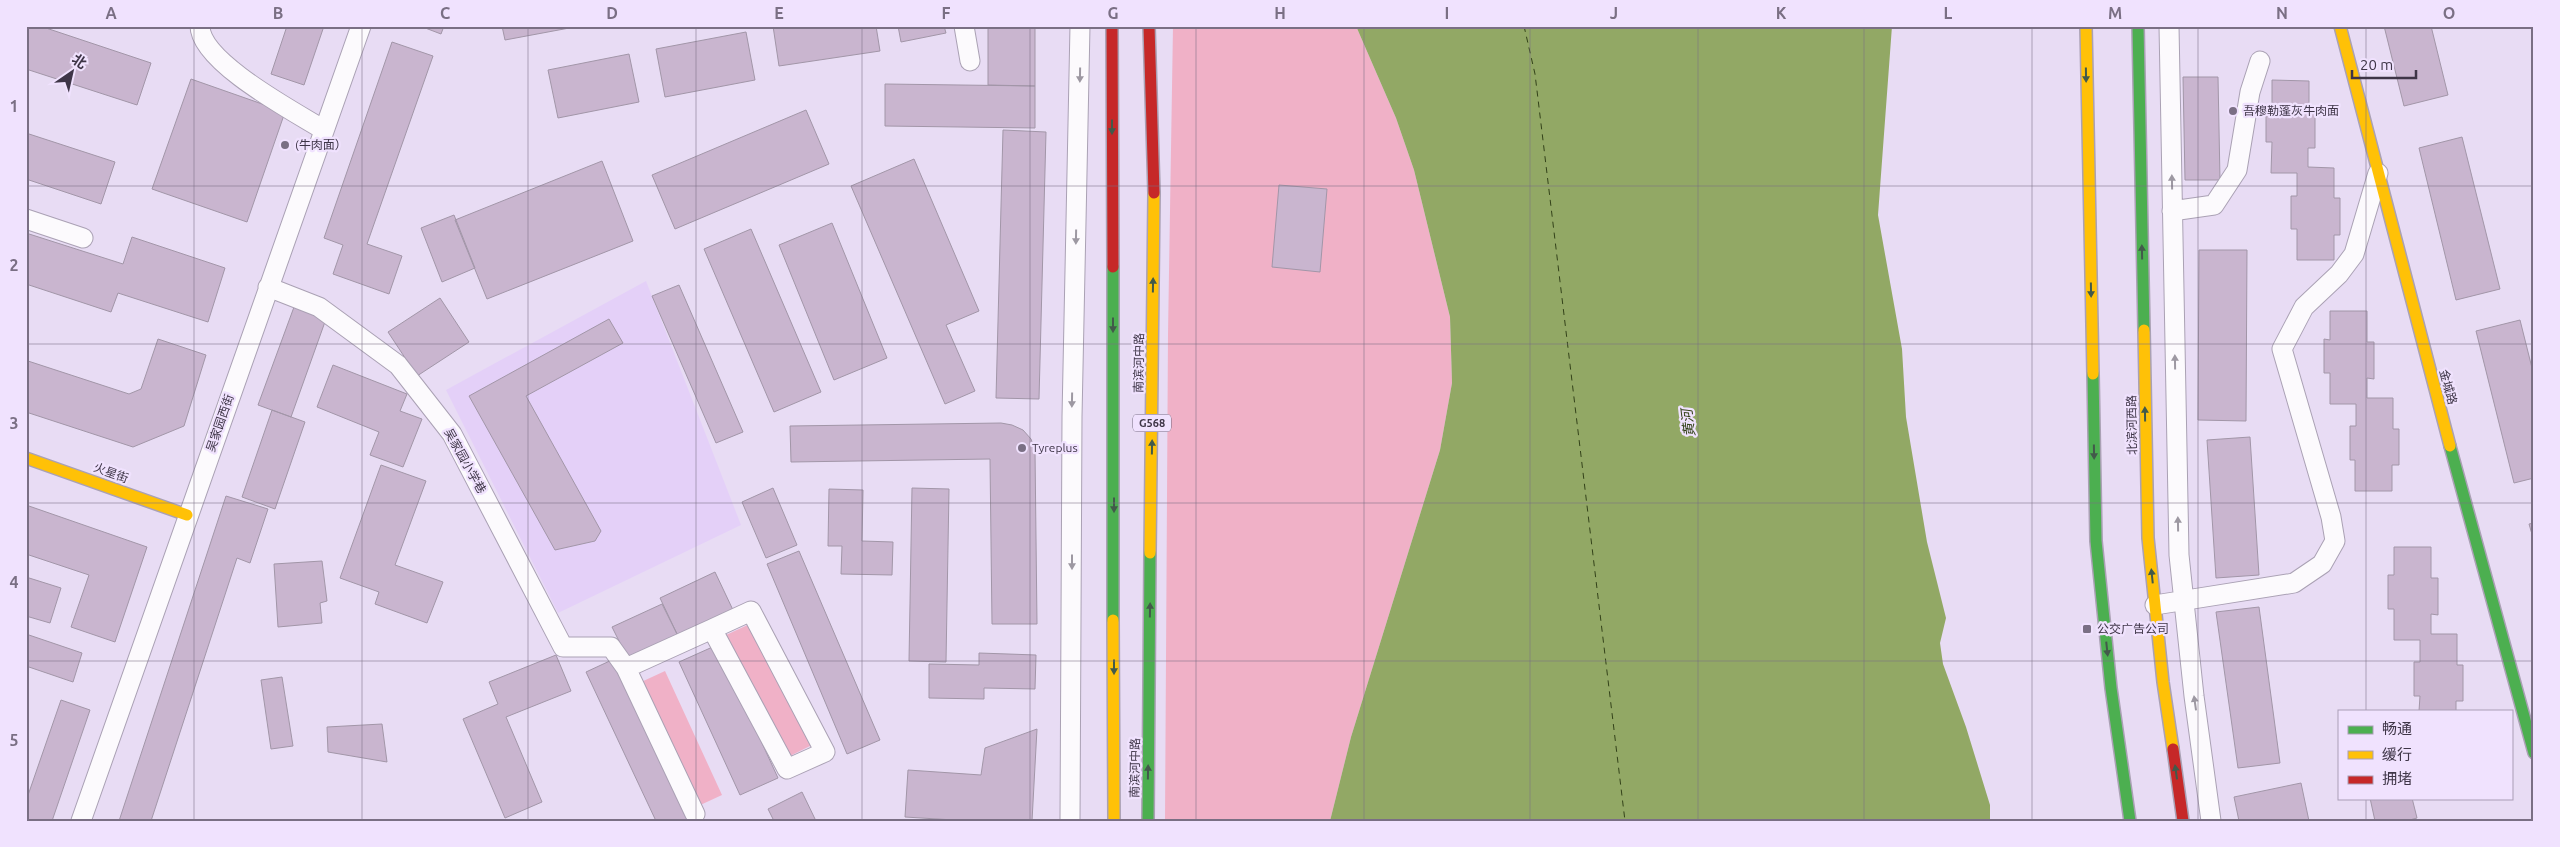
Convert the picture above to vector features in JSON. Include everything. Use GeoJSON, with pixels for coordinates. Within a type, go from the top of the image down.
{"type":"FeatureCollection","features":[{"type":"Feature","properties":{"kind":"main road","name":"南滨河中路"},"geometry":{"type":"LineString","coordinates":[[1112,26],[1114,821]]}},
{"type":"Feature","properties":{"kind":"main road","name":"南滨河中路"},"geometry":{"type":"LineString","coordinates":[[1148,821],[1154,163],[1149,26]]}},
{"type":"Feature","properties":{"kind":"main road"},"geometry":{"type":"LineString","coordinates":[[2086,26],[2096,541],[2111,688],[2130,821]]}},
{"type":"Feature","properties":{"kind":"main road","name":"北滨河西路"},"geometry":{"type":"LineString","coordinates":[[2138,26],[2148,538],[2183,821]]}},
{"type":"Feature","properties":{"kind":"main road","name":"金城路"},"geometry":{"type":"LineString","coordinates":[[2340,26],[2458,480],[2534,753]]}},
{"type":"Feature","properties":{"kind":"main road","name":"火星街"},"geometry":{"type":"LineString","coordinates":[[26,458],[188,515]]}},
{"type":"Feature","properties":{"kind":"street"},"geometry":{"type":"LineString","coordinates":[[200,26],[200,32],[221,62],[252,86],[324,130]]}},
{"type":"Feature","properties":{"kind":"street","name":"吴家园西街"},"geometry":{"type":"LineString","coordinates":[[81,821],[361,26]]}},
{"type":"Feature","properties":{"kind":"street"},"geometry":{"type":"LineString","coordinates":[[964,26],[970,61]]}},
{"type":"Feature","properties":{"kind":"street"},"geometry":{"type":"LineString","coordinates":[[1070,821],[1072,417],[1080,26]]}},
{"type":"Feature","properties":{"kind":"street"},"geometry":{"type":"LineString","coordinates":[[2168,26],[2179,555],[2212,821]]}},
{"type":"Feature","properties":{"kind":"street"},"geometry":{"type":"LineString","coordinates":[[2172,211],[2214,205],[2237,170],[2250,92],[2260,61]]}},
{"type":"Feature","properties":{"kind":"street"},"geometry":{"type":"LineString","coordinates":[[2155,605],[2294,583],[2322,564],[2335,541],[2331,517],[2282,349],[2304,307],[2339,274],[2354,254],[2378,171]]}},
{"type":"Feature","properties":{"kind":"street"},"geometry":{"type":"LineString","coordinates":[[26,219],[83,238]]}},
{"type":"Feature","properties":{"kind":"street","name":"吴家园小学巷"},"geometry":{"type":"LineString","coordinates":[[268,287],[319,307],[398,365],[452,434],[563,647],[612,647],[626,668]]}},
{"type":"Feature","properties":{"kind":"street"},"geometry":{"type":"LineString","coordinates":[[696,814],[626,668],[751,611],[825,752],[787,769],[712,629]]}},
{"type":"Feature","properties":{"kind":"shaded area"},"geometry":{"type":"Polygon","coordinates":[[[1173,26],[1356,26],[1396,118],[1414,170],[1450,317],[1452,383],[1440,450],[1351,737],[1330,821],[1165,821],[1168,334],[1173,26]]]}},
{"type":"Feature","properties":{"kind":"shaded area"},"geometry":{"type":"Polygon","coordinates":[[[646,281],[741,525],[558,613],[446,390],[646,281]]]}},
{"type":"Feature","properties":{"kind":"shaded area"},"geometry":{"type":"Polygon","coordinates":[[[752,623],[812,745],[786,758],[726,635],[752,623]]]}},
{"type":"Feature","properties":{"kind":"shaded area"},"geometry":{"type":"Polygon","coordinates":[[[665,671],[722,795],[696,807],[639,683],[665,671]]]}},
{"type":"Feature","properties":{"kind":"water","name":"黄河"},"geometry":{"type":"Polygon","coordinates":[[[1356,26],[1892,26],[1878,215],[1902,349],[1906,417],[1927,542],[1946,618],[1940,643],[1943,664],[1966,727],[1990,805],[1990,821],[1330,821],[1351,737],[1440,450],[1452,383],[1450,317],[1414,170],[1396,118],[1356,26]]]}},
{"type":"Feature","properties":{"kind":"building"},"geometry":{"type":"Polygon","coordinates":[[[26,26],[40,26],[151,63],[137,105],[26,69],[26,26]]]}},
{"type":"Feature","properties":{"kind":"building"},"geometry":{"type":"Polygon","coordinates":[[[287,26],[324,26],[304,85],[271,74],[287,26]]]}},
{"type":"Feature","properties":{"kind":"building"},"geometry":{"type":"Polygon","coordinates":[[[420,26],[444,26],[441,34],[420,26]]]}},
{"type":"Feature","properties":{"kind":"building"},"geometry":{"type":"Polygon","coordinates":[[[502,26],[580,26],[505,40],[502,26]]]}},
{"type":"Feature","properties":{"kind":"building"},"geometry":{"type":"Polygon","coordinates":[[[773,26],[876,26],[880,51],[779,66],[773,26]]]}},
{"type":"Feature","properties":{"kind":"building"},"geometry":{"type":"Polygon","coordinates":[[[898,26],[944,26],[946,33],[901,42],[898,26]]]}},
{"type":"Feature","properties":{"kind":"building"},"geometry":{"type":"Polygon","coordinates":[[[988,26],[1035,26],[1035,86],[988,85],[988,26]]]}},
{"type":"Feature","properties":{"kind":"building"},"geometry":{"type":"Polygon","coordinates":[[[2384,26],[2431,26],[2448,95],[2404,106],[2384,26]]]}},
{"type":"Feature","properties":{"kind":"building"},"geometry":{"type":"Polygon","coordinates":[[[746,32],[755,80],[665,97],[656,49],[746,32]]]}},
{"type":"Feature","properties":{"kind":"building"},"geometry":{"type":"Polygon","coordinates":[[[392,42],[433,56],[367,244],[402,256],[389,294],[333,274],[343,245],[324,238],[392,42]]]}},
{"type":"Feature","properties":{"kind":"building"},"geometry":{"type":"Polygon","coordinates":[[[629,54],[639,102],[558,118],[548,70],[629,54]]]}},
{"type":"Feature","properties":{"kind":"building"},"geometry":{"type":"Polygon","coordinates":[[[2183,77],[2218,77],[2220,180],[2185,180],[2183,77]]]}},
{"type":"Feature","properties":{"kind":"building"},"geometry":{"type":"Polygon","coordinates":[[[191,79],[285,112],[247,222],[152,189],[191,79]]]}},
{"type":"Feature","properties":{"kind":"building"},"geometry":{"type":"Polygon","coordinates":[[[2272,80],[2309,81],[2309,111],[2315,111],[2315,148],[2308,148],[2308,167],[2334,168],[2334,198],[2340,198],[2340,235],[2334,235],[2334,260],[2297,260],[2297,229],[2291,229],[2291,196],[2297,196],[2297,173],[2271,173],[2272,142],[2266,142],[2266,109],[2272,109],[2272,80]]]}},
{"type":"Feature","properties":{"kind":"building"},"geometry":{"type":"Polygon","coordinates":[[[885,84],[1035,86],[1035,128],[885,126],[885,84]]]}},
{"type":"Feature","properties":{"kind":"building"},"geometry":{"type":"Polygon","coordinates":[[[806,110],[829,164],[675,229],[652,175],[806,110]]]}},
{"type":"Feature","properties":{"kind":"building"},"geometry":{"type":"Polygon","coordinates":[[[1003,130],[1046,132],[1039,399],[996,398],[1003,130]]]}},
{"type":"Feature","properties":{"kind":"building"},"geometry":{"type":"Polygon","coordinates":[[[26,133],[115,162],[101,204],[26,179],[26,133]]]}},
{"type":"Feature","properties":{"kind":"building"},"geometry":{"type":"Polygon","coordinates":[[[2462,137],[2500,289],[2456,300],[2419,148],[2462,137]]]}},
{"type":"Feature","properties":{"kind":"building"},"geometry":{"type":"Polygon","coordinates":[[[914,159],[979,311],[946,325],[975,391],[945,404],[851,186],[914,159]]]}},
{"type":"Feature","properties":{"kind":"building"},"geometry":{"type":"Polygon","coordinates":[[[602,161],[633,241],[487,299],[455,220],[602,161]]]}},
{"type":"Feature","properties":{"kind":"building"},"geometry":{"type":"Polygon","coordinates":[[[1279,185],[1327,189],[1320,272],[1272,267],[1279,185]]]}},
{"type":"Feature","properties":{"kind":"building"},"geometry":{"type":"Polygon","coordinates":[[[454,215],[475,268],[442,282],[421,228],[454,215]]]}},
{"type":"Feature","properties":{"kind":"building"},"geometry":{"type":"Polygon","coordinates":[[[832,223],[887,358],[834,380],[779,245],[832,223]]]}},
{"type":"Feature","properties":{"kind":"building"},"geometry":{"type":"Polygon","coordinates":[[[751,229],[821,392],[774,412],[704,249],[751,229]]]}},
{"type":"Feature","properties":{"kind":"building"},"geometry":{"type":"Polygon","coordinates":[[[26,233],[123,264],[132,237],[225,268],[208,322],[118,293],[111,312],[26,284],[26,233]]]}},
{"type":"Feature","properties":{"kind":"building"},"geometry":{"type":"Polygon","coordinates":[[[2199,250],[2247,250],[2246,421],[2198,420],[2199,250]]]}},
{"type":"Feature","properties":{"kind":"building"},"geometry":{"type":"Polygon","coordinates":[[[679,285],[743,432],[716,443],[652,296],[679,285]]]}},
{"type":"Feature","properties":{"kind":"building"},"geometry":{"type":"Polygon","coordinates":[[[440,298],[469,342],[417,376],[388,332],[440,298]]]}},
{"type":"Feature","properties":{"kind":"building"},"geometry":{"type":"Polygon","coordinates":[[[294,307],[326,319],[291,417],[258,405],[294,307]]]}},
{"type":"Feature","properties":{"kind":"building"},"geometry":{"type":"Polygon","coordinates":[[[2330,311],[2367,311],[2367,342],[2374,342],[2374,379],[2367,378],[2367,398],[2393,398],[2393,429],[2399,429],[2399,465],[2392,465],[2392,491],[2355,491],[2355,460],[2350,460],[2350,426],[2356,426],[2356,404],[2330,404],[2330,373],[2324,373],[2324,339],[2330,340],[2330,311]]]}},
{"type":"Feature","properties":{"kind":"building"},"geometry":{"type":"Polygon","coordinates":[[[609,319],[623,343],[526,396],[601,531],[595,541],[555,550],[469,396],[609,319]]]}},
{"type":"Feature","properties":{"kind":"building"},"geometry":{"type":"Polygon","coordinates":[[[2520,320],[2534,376],[2534,478],[2514,483],[2476,331],[2520,320]]]}},
{"type":"Feature","properties":{"kind":"building"},"geometry":{"type":"Polygon","coordinates":[[[158,339],[206,355],[184,426],[133,447],[26,412],[28,361],[129,394],[141,389],[158,339]]]}},
{"type":"Feature","properties":{"kind":"building"},"geometry":{"type":"Polygon","coordinates":[[[333,365],[407,394],[400,411],[422,419],[403,467],[370,455],[379,432],[317,407],[333,365]]]}},
{"type":"Feature","properties":{"kind":"building"},"geometry":{"type":"Polygon","coordinates":[[[272,410],[305,422],[275,509],[242,497],[272,410]]]}},
{"type":"Feature","properties":{"kind":"building"},"geometry":{"type":"Polygon","coordinates":[[[1001,423],[1023,430],[1031,439],[1035,450],[1037,624],[992,624],[990,459],[791,462],[790,426],[1001,423]]]}},
{"type":"Feature","properties":{"kind":"building"},"geometry":{"type":"Polygon","coordinates":[[[2250,437],[2259,575],[2216,578],[2207,440],[2250,437]]]}},
{"type":"Feature","properties":{"kind":"building"},"geometry":{"type":"Polygon","coordinates":[[[381,465],[426,481],[395,565],[443,582],[427,623],[375,604],[379,592],[340,578],[381,465]]]}},
{"type":"Feature","properties":{"kind":"building"},"geometry":{"type":"Polygon","coordinates":[[[773,488],[797,545],[766,558],[742,502],[773,488]]]}},
{"type":"Feature","properties":{"kind":"building"},"geometry":{"type":"Polygon","coordinates":[[[912,488],[949,489],[946,662],[909,661],[912,488]]]}},
{"type":"Feature","properties":{"kind":"building"},"geometry":{"type":"Polygon","coordinates":[[[829,489],[863,490],[862,541],[893,542],[892,575],[841,574],[842,546],[828,546],[829,489]]]}},
{"type":"Feature","properties":{"kind":"building"},"geometry":{"type":"Polygon","coordinates":[[[226,496],[268,509],[250,563],[237,558],[151,821],[119,821],[226,496]]]}},
{"type":"Feature","properties":{"kind":"building"},"geometry":{"type":"Polygon","coordinates":[[[26,505],[147,547],[115,642],[71,627],[89,575],[26,554],[26,505]]]}},
{"type":"Feature","properties":{"kind":"building"},"geometry":{"type":"Polygon","coordinates":[[[2534,523],[2534,541],[2529,524],[2534,523]]]}},
{"type":"Feature","properties":{"kind":"building"},"geometry":{"type":"Polygon","coordinates":[[[2394,547],[2431,547],[2431,578],[2438,578],[2438,615],[2431,614],[2431,634],[2457,634],[2457,665],[2463,665],[2463,701],[2456,701],[2456,710],[2419,710],[2420,696],[2414,696],[2414,662],[2420,662],[2420,640],[2394,640],[2394,609],[2388,609],[2388,575],[2394,575],[2394,547]]]}},
{"type":"Feature","properties":{"kind":"building"},"geometry":{"type":"Polygon","coordinates":[[[799,551],[880,740],[847,754],[767,564],[799,551]]]}},
{"type":"Feature","properties":{"kind":"building"},"geometry":{"type":"Polygon","coordinates":[[[322,561],[327,601],[320,603],[322,623],[278,627],[274,564],[322,561]]]}},
{"type":"Feature","properties":{"kind":"building"},"geometry":{"type":"Polygon","coordinates":[[[715,572],[733,610],[678,636],[660,598],[715,572]]]}},
{"type":"Feature","properties":{"kind":"building"},"geometry":{"type":"Polygon","coordinates":[[[26,577],[61,588],[50,623],[26,616],[26,577]]]}},
{"type":"Feature","properties":{"kind":"building"},"geometry":{"type":"Polygon","coordinates":[[[662,604],[678,636],[628,659],[612,627],[662,604]]]}},
{"type":"Feature","properties":{"kind":"building"},"geometry":{"type":"Polygon","coordinates":[[[2259,607],[2280,763],[2238,768],[2216,612],[2259,607]]]}},
{"type":"Feature","properties":{"kind":"building"},"geometry":{"type":"Polygon","coordinates":[[[26,634],[82,653],[73,682],[26,666],[26,634]]]}},
{"type":"Feature","properties":{"kind":"building"},"geometry":{"type":"Polygon","coordinates":[[[717,645],[778,778],[740,795],[679,662],[717,645]]]}},
{"type":"Feature","properties":{"kind":"building"},"geometry":{"type":"Polygon","coordinates":[[[979,653],[1036,655],[1035,689],[984,688],[984,699],[929,698],[929,664],[979,665],[979,653]]]}},
{"type":"Feature","properties":{"kind":"building"},"geometry":{"type":"Polygon","coordinates":[[[556,655],[571,691],[506,717],[542,802],[505,818],[463,719],[498,704],[489,682],[556,655]]]}},
{"type":"Feature","properties":{"kind":"building"},"geometry":{"type":"Polygon","coordinates":[[[614,659],[689,819],[685,821],[656,821],[586,672],[614,659]]]}},
{"type":"Feature","properties":{"kind":"building"},"geometry":{"type":"Polygon","coordinates":[[[282,677],[293,746],[271,749],[261,680],[282,677]]]}},
{"type":"Feature","properties":{"kind":"building"},"geometry":{"type":"Polygon","coordinates":[[[61,700],[90,710],[52,821],[26,821],[26,801],[61,700]]]}},
{"type":"Feature","properties":{"kind":"building"},"geometry":{"type":"Polygon","coordinates":[[[382,724],[387,762],[328,752],[327,727],[382,724]]]}},
{"type":"Feature","properties":{"kind":"building"},"geometry":{"type":"Polygon","coordinates":[[[1037,729],[1032,821],[970,821],[905,817],[908,770],[981,775],[985,748],[1037,729]]]}},
{"type":"Feature","properties":{"kind":"building"},"geometry":{"type":"Polygon","coordinates":[[[2301,783],[2309,821],[2239,821],[2234,797],[2301,783]]]}},
{"type":"Feature","properties":{"kind":"building"},"geometry":{"type":"Polygon","coordinates":[[[802,792],[816,821],[774,821],[768,809],[802,792]]]}},
{"type":"Feature","properties":{"kind":"building"},"geometry":{"type":"Polygon","coordinates":[[[2370,800],[2412,800],[2417,818],[2406,821],[2375,821],[2370,800]]]}},
{"type":"Feature","properties":{"kind":"ferry route"},"geometry":{"type":"LineString","coordinates":[[1524,26],[1535,74],[1625,821]]}},
{"type":"Feature","properties":{"kind":"traffic: fast"},"geometry":{"type":"LineString","coordinates":[[2138,26],[2144,330]]}},
{"type":"Feature","properties":{"kind":"traffic: fast"},"geometry":{"type":"LineString","coordinates":[[1113,267],[1113,620]]}},
{"type":"Feature","properties":{"kind":"traffic: fast"},"geometry":{"type":"LineString","coordinates":[[2093,374],[2096,541],[2111,688],[2130,821]]}},
{"type":"Feature","properties":{"kind":"traffic: fast"},"geometry":{"type":"LineString","coordinates":[[2450,446],[2534,753]]}},
{"type":"Feature","properties":{"kind":"traffic: fast"},"geometry":{"type":"LineString","coordinates":[[1148,821],[1150,553]]}},
{"type":"Feature","properties":{"kind":"traffic: slow"},"geometry":{"type":"LineString","coordinates":[[2086,26],[2093,374]]}},
{"type":"Feature","properties":{"kind":"traffic: slow"},"geometry":{"type":"LineString","coordinates":[[2340,26],[2450,446]]}},
{"type":"Feature","properties":{"kind":"traffic: slow"},"geometry":{"type":"LineString","coordinates":[[1150,553],[1154,193]]}},
{"type":"Feature","properties":{"kind":"traffic: slow"},"geometry":{"type":"LineString","coordinates":[[2144,330],[2148,538],[2163,682],[2173,749]]}},
{"type":"Feature","properties":{"kind":"traffic: slow"},"geometry":{"type":"LineString","coordinates":[[26,458],[187,515]]}},
{"type":"Feature","properties":{"kind":"traffic: slow"},"geometry":{"type":"LineString","coordinates":[[1113,620],[1114,821]]}},
{"type":"Feature","properties":{"kind":"traffic: jam"},"geometry":{"type":"LineString","coordinates":[[1112,26],[1113,267]]}},
{"type":"Feature","properties":{"kind":"traffic: jam"},"geometry":{"type":"LineString","coordinates":[[1149,26],[1154,193]]}},
{"type":"Feature","properties":{"kind":"traffic: jam"},"geometry":{"type":"LineString","coordinates":[[2173,749],[2183,821]]}},
{"type":"Feature","properties":{"kind":"place","name":"吾穆勒蓬灰牛肉面"},"geometry":{"type":"Point","coordinates":[2233,111]}},
{"type":"Feature","properties":{"kind":"place","name":"(牛肉面）"},"geometry":{"type":"Point","coordinates":[285,145]}},
{"type":"Feature","properties":{"kind":"place","name":"Tyreplus"},"geometry":{"type":"Point","coordinates":[1022,448]}},
{"type":"Feature","properties":{"kind":"place","name":"公交广告公司"},"geometry":{"type":"Point","coordinates":[2087,629]}}]}
